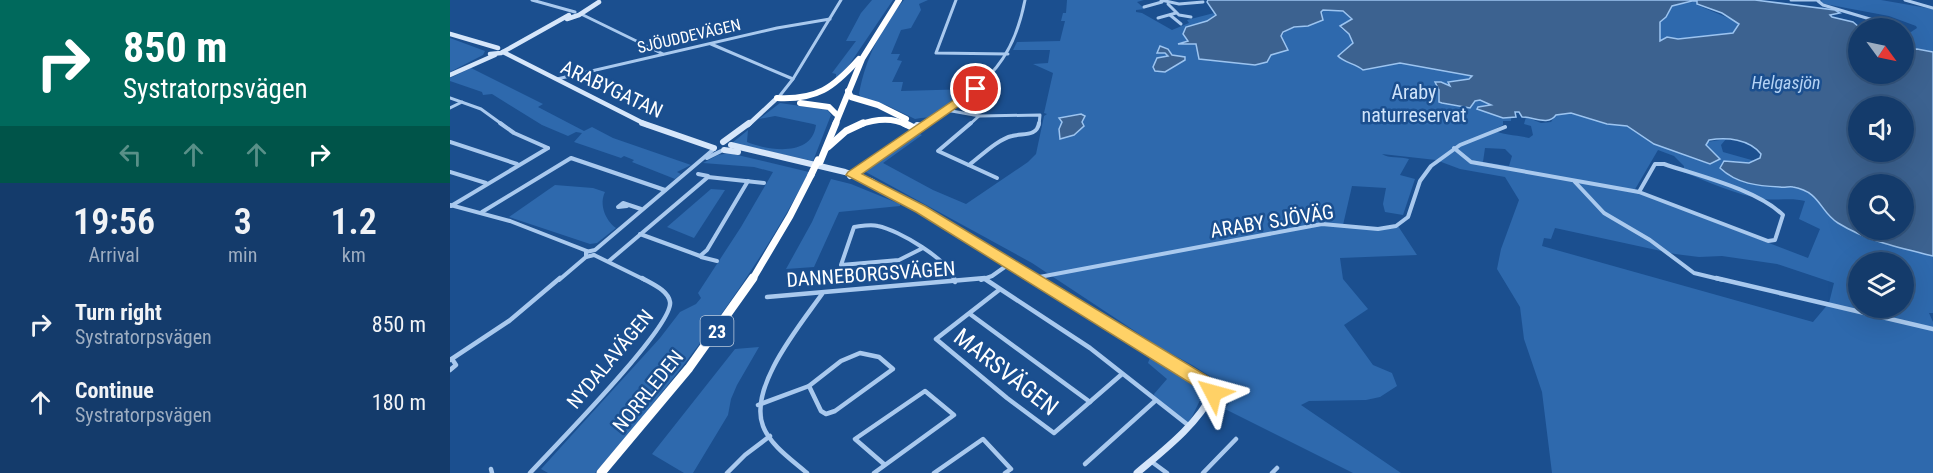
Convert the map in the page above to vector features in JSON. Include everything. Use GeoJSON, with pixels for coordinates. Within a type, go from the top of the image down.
{"type":"FeatureCollection","features":[{"type":"Feature","properties":{"kind":"highway","name":"23"},"geometry":{"type":"LineString","coordinates":[[813,175],[859,59],[898,0]]}},
{"type":"Feature","properties":{"kind":"highway","name":"23"},"geometry":{"type":"LineString","coordinates":[[819,161],[870,45],[898,0]]}},
{"type":"Feature","properties":{"kind":"highway"},"geometry":{"type":"LineString","coordinates":[[776,100],[799,100],[820,94],[836,84],[859,59]]}},
{"type":"Feature","properties":{"kind":"highway"},"geometry":{"type":"LineString","coordinates":[[848,91],[851,98],[883,107],[917,128]]}},
{"type":"Feature","properties":{"kind":"highway"},"geometry":{"type":"LineString","coordinates":[[776,100],[825,106],[832,108],[836,114]]}},
{"type":"Feature","properties":{"kind":"highway"},"geometry":{"type":"LineString","coordinates":[[825,150],[845,131],[867,121],[896,120],[917,128]]}},
{"type":"Feature","properties":{"kind":"highway","name":"NORRLEDEN"},"geometry":{"type":"LineString","coordinates":[[600,473],[685,373],[734,308],[784,229],[813,175]]}},
{"type":"Feature","properties":{"kind":"highway","name":"NORRLEDEN"},"geometry":{"type":"LineString","coordinates":[[606,473],[690,373],[737,309],[787,231],[813,175]]}},
{"type":"Feature","properties":{"kind":"street"},"geometry":{"type":"LineString","coordinates":[[532,0],[586,18],[664,54]]}},
{"type":"Feature","properties":{"kind":"street"},"geometry":{"type":"LineString","coordinates":[[699,163],[723,151],[742,130],[776,100],[793,79],[841,0]]}},
{"type":"Feature","properties":{"kind":"street"},"geometry":{"type":"LineString","coordinates":[[956,0],[936,53],[1008,54]]}},
{"type":"Feature","properties":{"kind":"street"},"geometry":{"type":"LineString","coordinates":[[723,151],[746,153],[851,176],[990,77],[1013,44],[1025,0]]}},
{"type":"Feature","properties":{"kind":"street"},"geometry":{"type":"LineString","coordinates":[[1791,0],[1818,1],[1868,18]]}},
{"type":"Feature","properties":{"kind":"street"},"geometry":{"type":"LineString","coordinates":[[1905,0],[1933,8]]}},
{"type":"Feature","properties":{"kind":"street"},"geometry":{"type":"LineString","coordinates":[[450,75],[601,1]]}},
{"type":"Feature","properties":{"kind":"street"},"geometry":{"type":"LineString","coordinates":[[1144,7],[1162,1],[1168,3],[1203,2]]}},
{"type":"Feature","properties":{"kind":"street"},"geometry":{"type":"LineString","coordinates":[[1168,3],[1177,13]]}},
{"type":"Feature","properties":{"kind":"street"},"geometry":{"type":"LineString","coordinates":[[564,10],[575,14]]}},
{"type":"Feature","properties":{"kind":"street"},"geometry":{"type":"LineString","coordinates":[[1158,18],[1177,13],[1191,16]]}},
{"type":"Feature","properties":{"kind":"street"},"geometry":{"type":"LineString","coordinates":[[1169,15],[1181,24]]}},
{"type":"Feature","properties":{"kind":"street","name":"SJÖUDDEVÄGEN"},"geometry":{"type":"LineString","coordinates":[[553,80],[830,19]]}},
{"type":"Feature","properties":{"kind":"street","name":"ARABYGATAN"},"geometry":{"type":"LineString","coordinates":[[450,34],[497,51],[636,121],[723,151]]}},
{"type":"Feature","properties":{"kind":"street"},"geometry":{"type":"LineString","coordinates":[[710,44],[793,79]]}},
{"type":"Feature","properties":{"kind":"street"},"geometry":{"type":"LineString","coordinates":[[450,98],[481,109],[514,133],[548,148],[451,206]]}},
{"type":"Feature","properties":{"kind":"street"},"geometry":{"type":"LineString","coordinates":[[450,108],[462,102]]}},
{"type":"Feature","properties":{"kind":"street"},"geometry":{"type":"LineString","coordinates":[[946,110],[980,116],[1040,115],[1035,134],[1010,136],[969,165]]}},
{"type":"Feature","properties":{"kind":"street"},"geometry":{"type":"LineString","coordinates":[[980,116],[938,151],[997,178]]}},
{"type":"Feature","properties":{"kind":"street","name":"ARABY SJÖVÄG"},"geometry":{"type":"LineString","coordinates":[[1034,278],[1322,224],[1336,223],[1381,228],[1395,226],[1402,223],[1408,215],[1423,176],[1438,158],[1505,127]]}},
{"type":"Feature","properties":{"kind":"street"},"geometry":{"type":"LineString","coordinates":[[450,370],[456,365],[451,360],[509,321],[594,252],[714,148],[742,130]]}},
{"type":"Feature","properties":{"kind":"street"},"geometry":{"type":"LineString","coordinates":[[450,142],[518,165]]}},
{"type":"Feature","properties":{"kind":"street","name":"ARABYGATAN"},"geometry":{"type":"LineString","coordinates":[[701,142],[730,144]]}},
{"type":"Feature","properties":{"kind":"street"},"geometry":{"type":"LineString","coordinates":[[730,144],[851,176],[883,188],[1034,278],[1212,389],[1211,397],[1188,425],[1137,473]]}},
{"type":"Feature","properties":{"kind":"street"},"geometry":{"type":"LineString","coordinates":[[1455,149],[1471,162],[1639,192],[1768,241],[1775,240],[1783,215],[1766,201],[1660,163],[1655,164],[1639,192]]}},
{"type":"Feature","properties":{"kind":"street"},"geometry":{"type":"LineString","coordinates":[[482,212],[519,187],[571,158],[665,190]]}},
{"type":"Feature","properties":{"kind":"street"},"geometry":{"type":"LineString","coordinates":[[450,172],[486,183]]}},
{"type":"Feature","properties":{"kind":"street"},"geometry":{"type":"LineString","coordinates":[[698,174],[764,183]]}},
{"type":"Feature","properties":{"kind":"street"},"geometry":{"type":"LineString","coordinates":[[609,261],[708,177]]}},
{"type":"Feature","properties":{"kind":"street"},"geometry":{"type":"LineString","coordinates":[[700,256],[707,250],[748,181]]}},
{"type":"Feature","properties":{"kind":"street"},"geometry":{"type":"LineString","coordinates":[[1575,182],[1604,213],[1650,240],[1691,272],[1933,329]]}},
{"type":"Feature","properties":{"kind":"street"},"geometry":{"type":"LineString","coordinates":[[451,206],[482,212],[594,252]]}},
{"type":"Feature","properties":{"kind":"street"},"geometry":{"type":"LineString","coordinates":[[627,206],[642,209]]}},
{"type":"Feature","properties":{"kind":"street"},"geometry":{"type":"LineString","coordinates":[[921,249],[899,260],[842,265],[852,228],[856,226],[886,227],[921,249],[952,270],[955,282]]}},
{"type":"Feature","properties":{"kind":"street"},"geometry":{"type":"LineString","coordinates":[[640,234],[717,261]]}},
{"type":"Feature","properties":{"kind":"street"},"geometry":{"type":"LineString","coordinates":[[586,257],[584,255],[587,251]]}},
{"type":"Feature","properties":{"kind":"street","name":"NYDALAVÄGEN"},"geometry":{"type":"LineString","coordinates":[[530,473],[646,346],[667,317],[670,302],[663,291],[594,252]]}},
{"type":"Feature","properties":{"kind":"street","name":"DANNEBORGSVÄGEN"},"geometry":{"type":"LineString","coordinates":[[767,297],[986,279],[1009,264]]}},
{"type":"Feature","properties":{"kind":"street"},"geometry":{"type":"LineString","coordinates":[[986,279],[999,290],[1090,348],[1188,425]]}},
{"type":"Feature","properties":{"kind":"street"},"geometry":{"type":"LineString","coordinates":[[999,290],[970,314],[1090,402],[1122,374]]}},
{"type":"Feature","properties":{"kind":"street"},"geometry":{"type":"LineString","coordinates":[[807,473],[770,436],[762,424],[758,405],[766,382],[823,294]]}},
{"type":"Feature","properties":{"kind":"street","name":"MARSVÄGEN"},"geometry":{"type":"LineString","coordinates":[[970,314],[936,339],[1007,398],[1054,433],[1090,402]]}},
{"type":"Feature","properties":{"kind":"street"},"geometry":{"type":"LineString","coordinates":[[758,405],[809,386],[854,354],[864,353],[878,356],[893,369],[835,411],[826,414],[821,411],[809,386]]}},
{"type":"Feature","properties":{"kind":"street"},"geometry":{"type":"LineString","coordinates":[[874,473],[954,415],[925,391],[855,439],[885,465]]}},
{"type":"Feature","properties":{"kind":"street"},"geometry":{"type":"LineString","coordinates":[[1085,464],[1155,401]]}},
{"type":"Feature","properties":{"kind":"street"},"geometry":{"type":"LineString","coordinates":[[727,473],[745,454],[770,436]]}},
{"type":"Feature","properties":{"kind":"street"},"geometry":{"type":"LineString","coordinates":[[934,473],[983,439],[1011,468],[1005,473]]}},
{"type":"Feature","properties":{"kind":"street"},"geometry":{"type":"LineString","coordinates":[[1203,473],[1236,439]]}},
{"type":"Feature","properties":{"kind":"street"},"geometry":{"type":"LineString","coordinates":[[1152,461],[1167,473]]}},
{"type":"Feature","properties":{"kind":"green space"},"geometry":{"type":"Polygon","coordinates":[[[872,0],[893,0],[845,71],[840,77],[836,77],[836,74],[832,73],[856,41],[846,41],[861,13],[872,0]]]}},
{"type":"Feature","properties":{"kind":"green space"},"geometry":{"type":"Polygon","coordinates":[[[904,0],[928,0],[919,4],[921,10],[911,28],[901,30],[891,54],[900,54],[897,60],[902,61],[892,82],[903,82],[901,91],[971,89],[932,117],[915,119],[886,105],[862,99],[859,94],[865,69],[875,44],[888,21],[904,0]]]}},
{"type":"Feature","properties":{"kind":"green space","name":"Araby naturreservat"},"geometry":{"type":"Polygon","coordinates":[[[1067,0],[1144,0],[1137,2],[1145,9],[1136,10],[1136,12],[1172,30],[1189,23],[1187,20],[1214,13],[1216,14],[1207,21],[1186,28],[1183,34],[1188,41],[1179,43],[1180,45],[1196,44],[1199,59],[1255,65],[1285,44],[1281,36],[1288,29],[1308,26],[1323,20],[1322,10],[1343,11],[1352,18],[1340,28],[1349,34],[1353,43],[1349,48],[1482,54],[1506,65],[1503,118],[1511,117],[1511,121],[1503,121],[1503,125],[1493,130],[1497,132],[1529,138],[1533,135],[1531,126],[1524,124],[1526,117],[1541,123],[1551,122],[1556,115],[1571,113],[1607,124],[1627,126],[1654,144],[1709,164],[1715,155],[1706,145],[1707,142],[1726,139],[1721,145],[1723,152],[1755,161],[1749,163],[1731,161],[1754,185],[1790,187],[1814,196],[1837,223],[1848,229],[1848,240],[1874,240],[1933,256],[1933,313],[1929,313],[1933,322],[1933,473],[1552,473],[1542,392],[1524,339],[1520,307],[1497,269],[1501,249],[1519,200],[1505,177],[1460,169],[1436,160],[1382,154],[1409,159],[1400,175],[1415,179],[1403,215],[1385,212],[1383,204],[1386,188],[1352,186],[1343,225],[1362,228],[1398,226],[1417,255],[1340,258],[1343,279],[1368,309],[1344,325],[1373,365],[1392,373],[1397,386],[1380,397],[1366,400],[1309,401],[1301,405],[1401,473],[1353,473],[1225,409],[1233,398],[1232,390],[1159,347],[1032,263],[864,171],[918,133],[922,135],[883,163],[933,190],[966,204],[1028,162],[1036,154],[1044,116],[1047,114],[1044,113],[1053,73],[1033,64],[1048,63],[1050,50],[1013,50],[1017,42],[1060,41],[1065,21],[1061,21],[1063,13],[1066,13],[1067,0]],[[1485,148],[1483,162],[1509,166],[1512,156],[1505,149],[1485,148]],[[1658,150],[1634,191],[1808,258],[1820,229],[1799,219],[1805,201],[1763,199],[1733,191],[1683,172],[1684,166],[1674,156],[1658,150]],[[1555,228],[1551,239],[1544,238],[1542,246],[1813,322],[1829,303],[1834,283],[1777,264],[1722,256],[1699,257],[1675,254],[1555,228]]]}},
{"type":"Feature","properties":{"kind":"green space"},"geometry":{"type":"Polygon","coordinates":[[[1822,0],[1881,0],[1933,9],[1933,52],[1914,49],[1914,30],[1917,28],[1914,25],[1914,18],[1894,18],[1820,2],[1822,0]]]}},
{"type":"Feature","properties":{"kind":"green space"},"geometry":{"type":"Polygon","coordinates":[[[1698,1],[1697,5],[1740,24],[1733,33],[1678,39],[1667,37],[1660,42],[1660,22],[1672,6],[1698,1]]]}},
{"type":"Feature","properties":{"kind":"green space"},"geometry":{"type":"Polygon","coordinates":[[[450,38],[485,51],[483,55],[450,72],[450,38]]]}},
{"type":"Feature","properties":{"kind":"green space"},"geometry":{"type":"Polygon","coordinates":[[[471,68],[543,104],[538,107],[584,131],[592,127],[613,138],[691,165],[677,172],[681,174],[675,179],[632,162],[634,160],[624,156],[621,158],[574,142],[582,133],[576,132],[568,136],[542,125],[492,94],[483,95],[482,92],[450,81],[450,78],[471,68]]]}},
{"type":"Feature","properties":{"kind":"green space"},"geometry":{"type":"Polygon","coordinates":[[[780,103],[828,110],[831,115],[813,161],[732,143],[748,130],[747,142],[766,148],[788,149],[807,142],[813,135],[816,125],[775,116],[759,119],[780,103]]]}},
{"type":"Feature","properties":{"kind":"green space"},"geometry":{"type":"Polygon","coordinates":[[[729,153],[809,172],[787,213],[738,291],[655,402],[595,473],[548,473],[541,469],[660,338],[680,312],[696,304],[701,298],[698,293],[773,172],[754,167],[703,163],[718,155],[729,153]]]}},
{"type":"Feature","properties":{"kind":"green space"},"geometry":{"type":"Polygon","coordinates":[[[831,179],[851,184],[900,204],[900,206],[839,212],[814,267],[786,269],[812,222],[831,179]]]}},
{"type":"Feature","properties":{"kind":"green space"},"geometry":{"type":"Polygon","coordinates":[[[555,185],[593,188],[605,192],[604,212],[616,228],[597,243],[590,244],[509,217],[555,185]]]}},
{"type":"Feature","properties":{"kind":"green space"},"geometry":{"type":"Polygon","coordinates":[[[711,189],[725,190],[694,238],[667,227],[711,189]]]}},
{"type":"Feature","properties":{"kind":"green space"},"geometry":{"type":"Polygon","coordinates":[[[759,347],[737,385],[728,415],[693,473],[684,473],[652,454],[735,349],[759,347]]]}},
{"type":"Feature","properties":{"kind":"green space"},"geometry":{"type":"Polygon","coordinates":[[[1151,355],[1204,392],[1188,425],[1155,401],[1154,394],[1167,379],[1148,363],[1151,355]]]}},
{"type":"Feature","properties":{"kind":"water","name":"Helgasjön"},"geometry":{"type":"Polygon","coordinates":[[[1208,0],[1755,0],[1835,10],[1840,13],[1830,15],[1832,17],[1848,21],[1848,84],[1914,84],[1914,49],[1933,52],[1933,256],[1875,240],[1914,240],[1914,174],[1848,174],[1848,228],[1832,218],[1815,197],[1802,189],[1756,185],[1733,178],[1720,168],[1724,161],[1749,163],[1760,158],[1761,154],[1756,149],[1744,142],[1730,139],[1709,140],[1706,145],[1720,159],[1710,164],[1654,144],[1627,126],[1607,124],[1571,113],[1556,115],[1549,120],[1522,117],[1519,112],[1515,112],[1516,117],[1503,118],[1477,109],[1491,105],[1480,100],[1475,101],[1470,108],[1439,102],[1439,90],[1435,82],[1450,86],[1448,82],[1469,79],[1472,76],[1400,63],[1363,70],[1343,60],[1338,56],[1353,43],[1349,34],[1340,26],[1352,19],[1343,11],[1323,10],[1321,12],[1323,20],[1283,32],[1281,36],[1288,50],[1271,55],[1267,62],[1255,65],[1199,59],[1196,44],[1178,44],[1188,41],[1183,34],[1186,27],[1207,21],[1216,15],[1207,2],[1208,0]],[[1697,1],[1672,6],[1660,22],[1660,41],[1667,37],[1678,39],[1733,33],[1739,24],[1722,13],[1697,4],[1697,1]]]}},
{"type":"Feature","properties":{"kind":"water"},"geometry":{"type":"Polygon","coordinates":[[[1160,46],[1168,49],[1172,55],[1185,57],[1185,60],[1165,72],[1155,71],[1153,67],[1157,58],[1168,56],[1165,53],[1157,53],[1160,46]]]}},
{"type":"Feature","properties":{"kind":"water"},"geometry":{"type":"Polygon","coordinates":[[[1081,114],[1085,116],[1082,122],[1084,126],[1074,135],[1060,139],[1059,129],[1062,122],[1059,118],[1081,114]]]}},
{"type":"Feature","properties":{"kind":"route"},"geometry":{"type":"LineString","coordinates":[[976,89],[852,175],[871,182],[921,209],[1210,386],[1213,393]]}}]}
